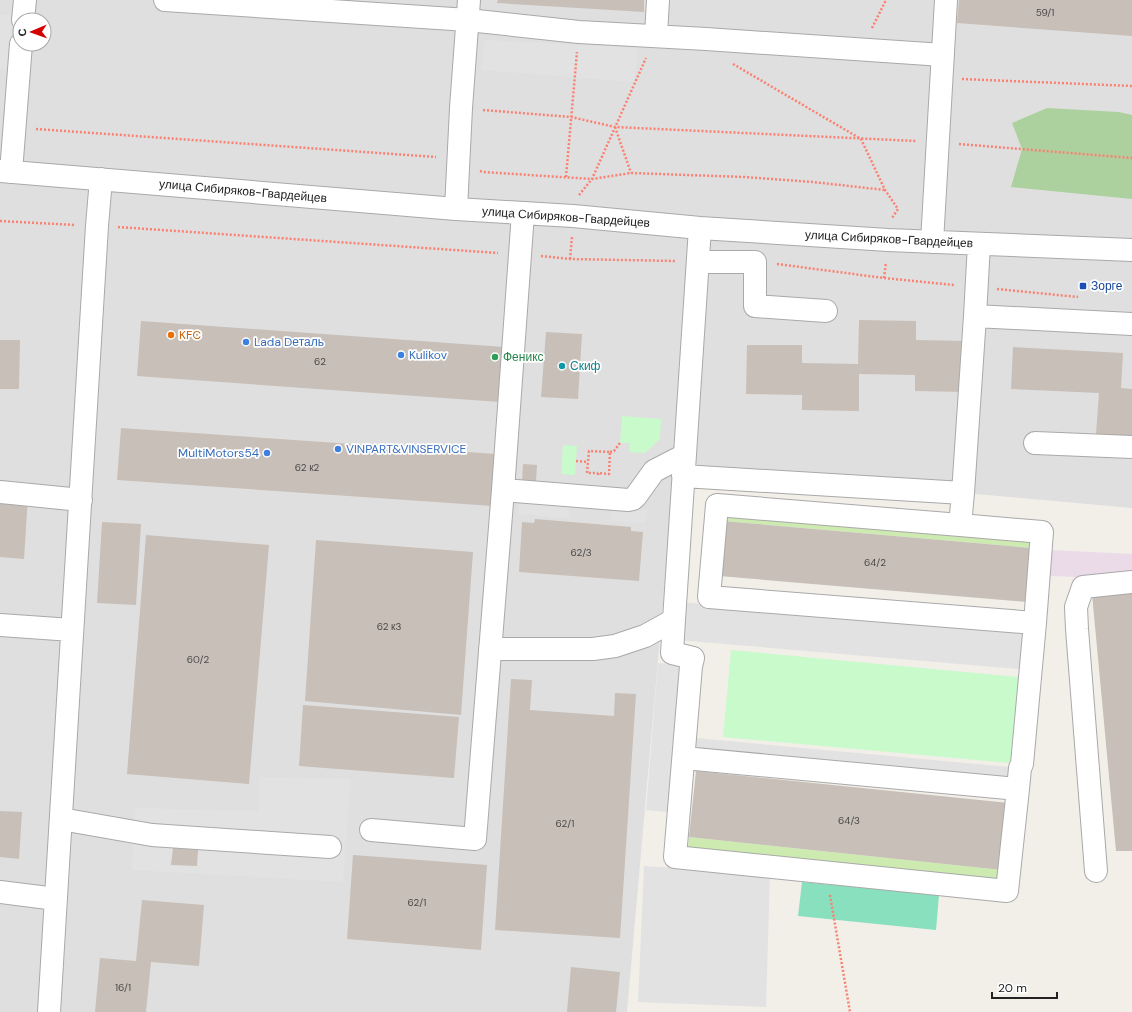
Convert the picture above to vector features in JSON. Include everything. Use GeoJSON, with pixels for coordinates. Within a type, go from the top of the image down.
{"type":"FeatureCollection","features":[{"type":"Feature","properties":{"kind":"street"},"geometry":{"type":"LineString","coordinates":[[24,12],[25,0]]}},
{"type":"Feature","properties":{"kind":"street"},"geometry":{"type":"LineString","coordinates":[[165,0],[469,10],[579,32],[943,55]]}},
{"type":"Feature","properties":{"kind":"street"},"geometry":{"type":"LineString","coordinates":[[656,36],[658,0]]}},
{"type":"Feature","properties":{"kind":"street"},"geometry":{"type":"LineString","coordinates":[[932,242],[946,0]]}},
{"type":"Feature","properties":{"kind":"street"},"geometry":{"type":"LineString","coordinates":[[456,210],[461,108],[469,10]]}},
{"type":"Feature","properties":{"kind":"street"},"geometry":{"type":"LineString","coordinates":[[5,172],[20,52]]}},
{"type":"Feature","properties":{"kind":"street","name":"улица Сибиряков-Гвардейцев"},"geometry":{"type":"LineString","coordinates":[[5,172],[456,210],[573,216],[700,228],[888,240],[1132,250]]}},
{"type":"Feature","properties":{"kind":"street"},"geometry":{"type":"LineString","coordinates":[[49,1012],[101,179]]}},
{"type":"Feature","properties":{"kind":"street"},"geometry":{"type":"LineString","coordinates":[[371,830],[475,839],[503,490],[523,213]]}},
{"type":"Feature","properties":{"kind":"street"},"geometry":{"type":"LineString","coordinates":[[700,228],[672,653],[693,658],[691,666],[675,857],[1007,891],[1022,757],[1042,532],[717,505],[709,597]]}},
{"type":"Feature","properties":{"kind":"street"},"geometry":{"type":"LineString","coordinates":[[960,525],[979,244]]}},
{"type":"Feature","properties":{"kind":"street"},"geometry":{"type":"LineString","coordinates":[[698,262],[755,262],[756,306],[826,311]]}},
{"type":"Feature","properties":{"kind":"street"},"geometry":{"type":"LineString","coordinates":[[975,316],[1132,324]]}},
{"type":"Feature","properties":{"kind":"street"},"geometry":{"type":"LineString","coordinates":[[1035,443],[1132,447]]}},
{"type":"Feature","properties":{"kind":"street"},"geometry":{"type":"LineString","coordinates":[[503,490],[628,500],[633,499],[636,496],[654,471],[684,466],[962,493]]}},
{"type":"Feature","properties":{"kind":"street"},"geometry":{"type":"LineString","coordinates":[[0,492],[81,500]]}},
{"type":"Feature","properties":{"kind":"street"},"geometry":{"type":"LineString","coordinates":[[1096,872],[1076,607],[1083,587],[1132,582]]}},
{"type":"Feature","properties":{"kind":"street"},"geometry":{"type":"LineString","coordinates":[[675,595],[1035,623]]}},
{"type":"Feature","properties":{"kind":"street"},"geometry":{"type":"LineString","coordinates":[[490,649],[593,649],[615,646],[645,636],[674,620]]}},
{"type":"Feature","properties":{"kind":"street"},"geometry":{"type":"LineString","coordinates":[[0,625],[72,630]]}},
{"type":"Feature","properties":{"kind":"street"},"geometry":{"type":"LineString","coordinates":[[684,758],[1018,789]]}},
{"type":"Feature","properties":{"kind":"street"},"geometry":{"type":"LineString","coordinates":[[61,819],[152,835],[330,847]]}},
{"type":"Feature","properties":{"kind":"street"},"geometry":{"type":"LineString","coordinates":[[0,892],[56,899]]}},
{"type":"Feature","properties":{"kind":"path"},"geometry":{"type":"LineString","coordinates":[[860,49],[886,0]]}},
{"type":"Feature","properties":{"kind":"path"},"geometry":{"type":"LineString","coordinates":[[566,177],[579,32]]}},
{"type":"Feature","properties":{"kind":"path"},"geometry":{"type":"LineString","coordinates":[[570,259],[573,216],[576,199],[592,179],[656,36]]}},
{"type":"Feature","properties":{"kind":"path"},"geometry":{"type":"LineString","coordinates":[[706,39],[734,65],[861,139],[886,190],[898,209],[890,220],[884,278]]}},
{"type":"Feature","properties":{"kind":"path"},"geometry":{"type":"LineString","coordinates":[[942,78],[1132,86]]}},
{"type":"Feature","properties":{"kind":"path"},"geometry":{"type":"LineString","coordinates":[[461,108],[571,117],[615,127],[938,142],[1132,158]]}},
{"type":"Feature","properties":{"kind":"path"},"geometry":{"type":"LineString","coordinates":[[615,127],[631,173]]}},
{"type":"Feature","properties":{"kind":"path"},"geometry":{"type":"LineString","coordinates":[[0,221],[520,254],[570,259],[698,262]]}},
{"type":"Feature","properties":{"kind":"path"},"geometry":{"type":"LineString","coordinates":[[755,262],[884,278],[1085,298]]}},
{"type":"Feature","properties":{"kind":"path"},"geometry":{"type":"LineString","coordinates":[[610,452],[609,474],[587,473],[589,450],[614,451],[620,442]]}},
{"type":"Feature","properties":{"kind":"path"},"geometry":{"type":"LineString","coordinates":[[576,461],[588,462]]}},
{"type":"Feature","properties":{"kind":"path"},"geometry":{"type":"LineString","coordinates":[[596,498],[598,474]]}},
{"type":"Feature","properties":{"kind":"path"},"geometry":{"type":"LineString","coordinates":[[826,873],[850,1012]]}},
{"type":"Feature","properties":{"kind":"shaded area"},"geometry":{"type":"Polygon","coordinates":[[[0,0],[1132,0],[1132,508],[675,467],[627,1012],[0,1012],[0,0]]]}},
{"type":"Feature","properties":{"kind":"shaded area"},"geometry":{"type":"Polygon","coordinates":[[[0,14],[12,15],[8,69],[0,69],[0,14]]]}},
{"type":"Feature","properties":{"kind":"shaded area"},"geometry":{"type":"Polygon","coordinates":[[[484,40],[638,48],[634,82],[481,70],[484,40]]]}},
{"type":"Feature","properties":{"kind":"shaded area"},"geometry":{"type":"Polygon","coordinates":[[[519,500],[569,504],[569,518],[518,514],[519,500]]]}},
{"type":"Feature","properties":{"kind":"shaded area"},"geometry":{"type":"Polygon","coordinates":[[[612,507],[647,509],[646,523],[611,521],[612,507]]]}},
{"type":"Feature","properties":{"kind":"shaded area"},"geometry":{"type":"Polygon","coordinates":[[[1051,550],[1132,554],[1132,579],[1050,576],[1051,550]]]}},
{"type":"Feature","properties":{"kind":"shaded area"},"geometry":{"type":"Polygon","coordinates":[[[681,602],[1033,633],[1030,670],[678,640],[681,602]]]}},
{"type":"Feature","properties":{"kind":"shaded area"},"geometry":{"type":"Polygon","coordinates":[[[658,663],[691,666],[685,737],[1020,768],[1018,789],[684,758],[679,813],[646,810],[658,663]]]}},
{"type":"Feature","properties":{"kind":"shaded area"},"geometry":{"type":"Polygon","coordinates":[[[259,777],[351,779],[343,882],[132,870],[135,808],[258,811],[259,777]]]}},
{"type":"Feature","properties":{"kind":"shaded area"},"geometry":{"type":"Polygon","coordinates":[[[644,866],[770,874],[766,1007],[638,1002],[644,866]]]}},
{"type":"Feature","properties":{"kind":"green space"},"geometry":{"type":"Polygon","coordinates":[[[1047,108],[1119,112],[1132,115],[1132,199],[1011,187],[1022,149],[1012,123],[1047,108]]]}},
{"type":"Feature","properties":{"kind":"green space"},"geometry":{"type":"Polygon","coordinates":[[[622,416],[661,419],[660,439],[645,453],[629,452],[630,443],[620,443],[622,416]]]}},
{"type":"Feature","properties":{"kind":"green space"},"geometry":{"type":"Polygon","coordinates":[[[563,445],[577,446],[575,475],[561,474],[563,445]]]}},
{"type":"Feature","properties":{"kind":"green space"},"geometry":{"type":"Polygon","coordinates":[[[724,513],[1032,539],[1031,548],[723,521],[724,513]]]}},
{"type":"Feature","properties":{"kind":"green space"},"geometry":{"type":"Polygon","coordinates":[[[731,650],[1030,678],[1022,764],[723,737],[731,650]]]}},
{"type":"Feature","properties":{"kind":"green space"},"geometry":{"type":"Polygon","coordinates":[[[689,837],[1002,870],[1001,881],[688,848],[689,837]]]}},
{"type":"Feature","properties":{"kind":"green space"},"geometry":{"type":"Polygon","coordinates":[[[802,882],[939,895],[936,930],[798,916],[802,882]]]}},
{"type":"Feature","properties":{"kind":"building"},"geometry":{"type":"Polygon","coordinates":[[[498,0],[644,0],[644,12],[497,3],[498,0]]]}},
{"type":"Feature","properties":{"kind":"building"},"geometry":{"type":"Polygon","coordinates":[[[959,0],[1132,0],[1132,36],[957,23],[959,0]]]}},
{"type":"Feature","properties":{"kind":"building"},"geometry":{"type":"Polygon","coordinates":[[[859,320],[916,321],[916,340],[966,341],[965,392],[915,391],[915,375],[859,374],[859,411],[802,410],[802,395],[746,394],[747,345],[802,345],[802,363],[858,364],[859,320]]]}},
{"type":"Feature","properties":{"kind":"building"},"geometry":{"type":"Polygon","coordinates":[[[141,321],[504,347],[500,402],[137,376],[141,321]]]}},
{"type":"Feature","properties":{"kind":"building","name":"Скиф"},"geometry":{"type":"Polygon","coordinates":[[[546,332],[582,334],[578,399],[541,397],[546,332]]]}},
{"type":"Feature","properties":{"kind":"building"},"geometry":{"type":"Polygon","coordinates":[[[0,340],[20,340],[19,389],[0,389],[0,340]]]}},
{"type":"Feature","properties":{"kind":"building"},"geometry":{"type":"Polygon","coordinates":[[[1013,347],[1123,353],[1121,388],[1132,389],[1132,436],[1096,434],[1099,393],[1011,389],[1013,347]]]}},
{"type":"Feature","properties":{"kind":"building"},"geometry":{"type":"Polygon","coordinates":[[[121,428],[496,454],[493,506],[117,480],[121,428]]]}},
{"type":"Feature","properties":{"kind":"building"},"geometry":{"type":"Polygon","coordinates":[[[523,464],[537,465],[536,482],[522,481],[523,464]]]}},
{"type":"Feature","properties":{"kind":"building"},"geometry":{"type":"Polygon","coordinates":[[[0,494],[28,496],[24,559],[0,557],[0,494]]]}},
{"type":"Feature","properties":{"kind":"building"},"geometry":{"type":"Polygon","coordinates":[[[535,519],[631,527],[631,531],[643,532],[639,581],[519,572],[522,522],[534,523],[535,519]]]}},
{"type":"Feature","properties":{"kind":"building"},"geometry":{"type":"Polygon","coordinates":[[[723,521],[1031,548],[1027,602],[719,576],[723,521]]]}},
{"type":"Feature","properties":{"kind":"building"},"geometry":{"type":"Polygon","coordinates":[[[102,522],[141,524],[136,605],[97,603],[102,522]]]}},
{"type":"Feature","properties":{"kind":"building"},"geometry":{"type":"Polygon","coordinates":[[[146,535],[269,545],[249,784],[127,774],[146,535]]]}},
{"type":"Feature","properties":{"kind":"building"},"geometry":{"type":"Polygon","coordinates":[[[316,540],[473,552],[461,715],[305,701],[316,540]]]}},
{"type":"Feature","properties":{"kind":"building"},"geometry":{"type":"Polygon","coordinates":[[[1132,590],[1132,851],[1116,851],[1092,594],[1132,590]]]}},
{"type":"Feature","properties":{"kind":"building"},"geometry":{"type":"Polygon","coordinates":[[[511,679],[532,680],[530,710],[614,716],[615,693],[636,694],[620,938],[495,930],[511,679]]]}},
{"type":"Feature","properties":{"kind":"building"},"geometry":{"type":"Polygon","coordinates":[[[303,705],[459,717],[454,778],[299,766],[303,705]]]}},
{"type":"Feature","properties":{"kind":"building"},"geometry":{"type":"Polygon","coordinates":[[[696,771],[1009,803],[1002,870],[689,837],[696,771]]]}},
{"type":"Feature","properties":{"kind":"building"},"geometry":{"type":"Polygon","coordinates":[[[0,811],[22,812],[19,859],[0,857],[0,811]]]}},
{"type":"Feature","properties":{"kind":"building"},"geometry":{"type":"Polygon","coordinates":[[[173,848],[198,850],[197,866],[171,865],[173,848]]]}},
{"type":"Feature","properties":{"kind":"building"},"geometry":{"type":"Polygon","coordinates":[[[353,855],[487,865],[481,950],[347,939],[353,855]]]}},
{"type":"Feature","properties":{"kind":"building"},"geometry":{"type":"Polygon","coordinates":[[[142,900],[204,905],[199,966],[151,962],[146,1012],[95,1012],[100,958],[136,961],[142,900]]]}},
{"type":"Feature","properties":{"kind":"building"},"geometry":{"type":"Polygon","coordinates":[[[571,967],[620,972],[616,1012],[567,1012],[571,967]]]}},
{"type":"Feature","properties":{"kind":"place","name":"Зорге"},"geometry":{"type":"Point","coordinates":[1083,286]}},
{"type":"Feature","properties":{"kind":"place","name":"KFC"},"geometry":{"type":"Point","coordinates":[171,335]}},
{"type":"Feature","properties":{"kind":"place","name":"Lada Dеталь"},"geometry":{"type":"Point","coordinates":[246,342]}},
{"type":"Feature","properties":{"kind":"place","name":"Kulikov"},"geometry":{"type":"Point","coordinates":[401,355]}},
{"type":"Feature","properties":{"kind":"place","name":"Феникс"},"geometry":{"type":"Point","coordinates":[495,357]}},
{"type":"Feature","properties":{"kind":"place","name":"Скиф"},"geometry":{"type":"Point","coordinates":[562,366]}},
{"type":"Feature","properties":{"kind":"place","name":"VINPART&VINSERVICE"},"geometry":{"type":"Point","coordinates":[338,449]}},
{"type":"Feature","properties":{"kind":"place","name":"MultiMotors54"},"geometry":{"type":"Point","coordinates":[267,453]}}]}
